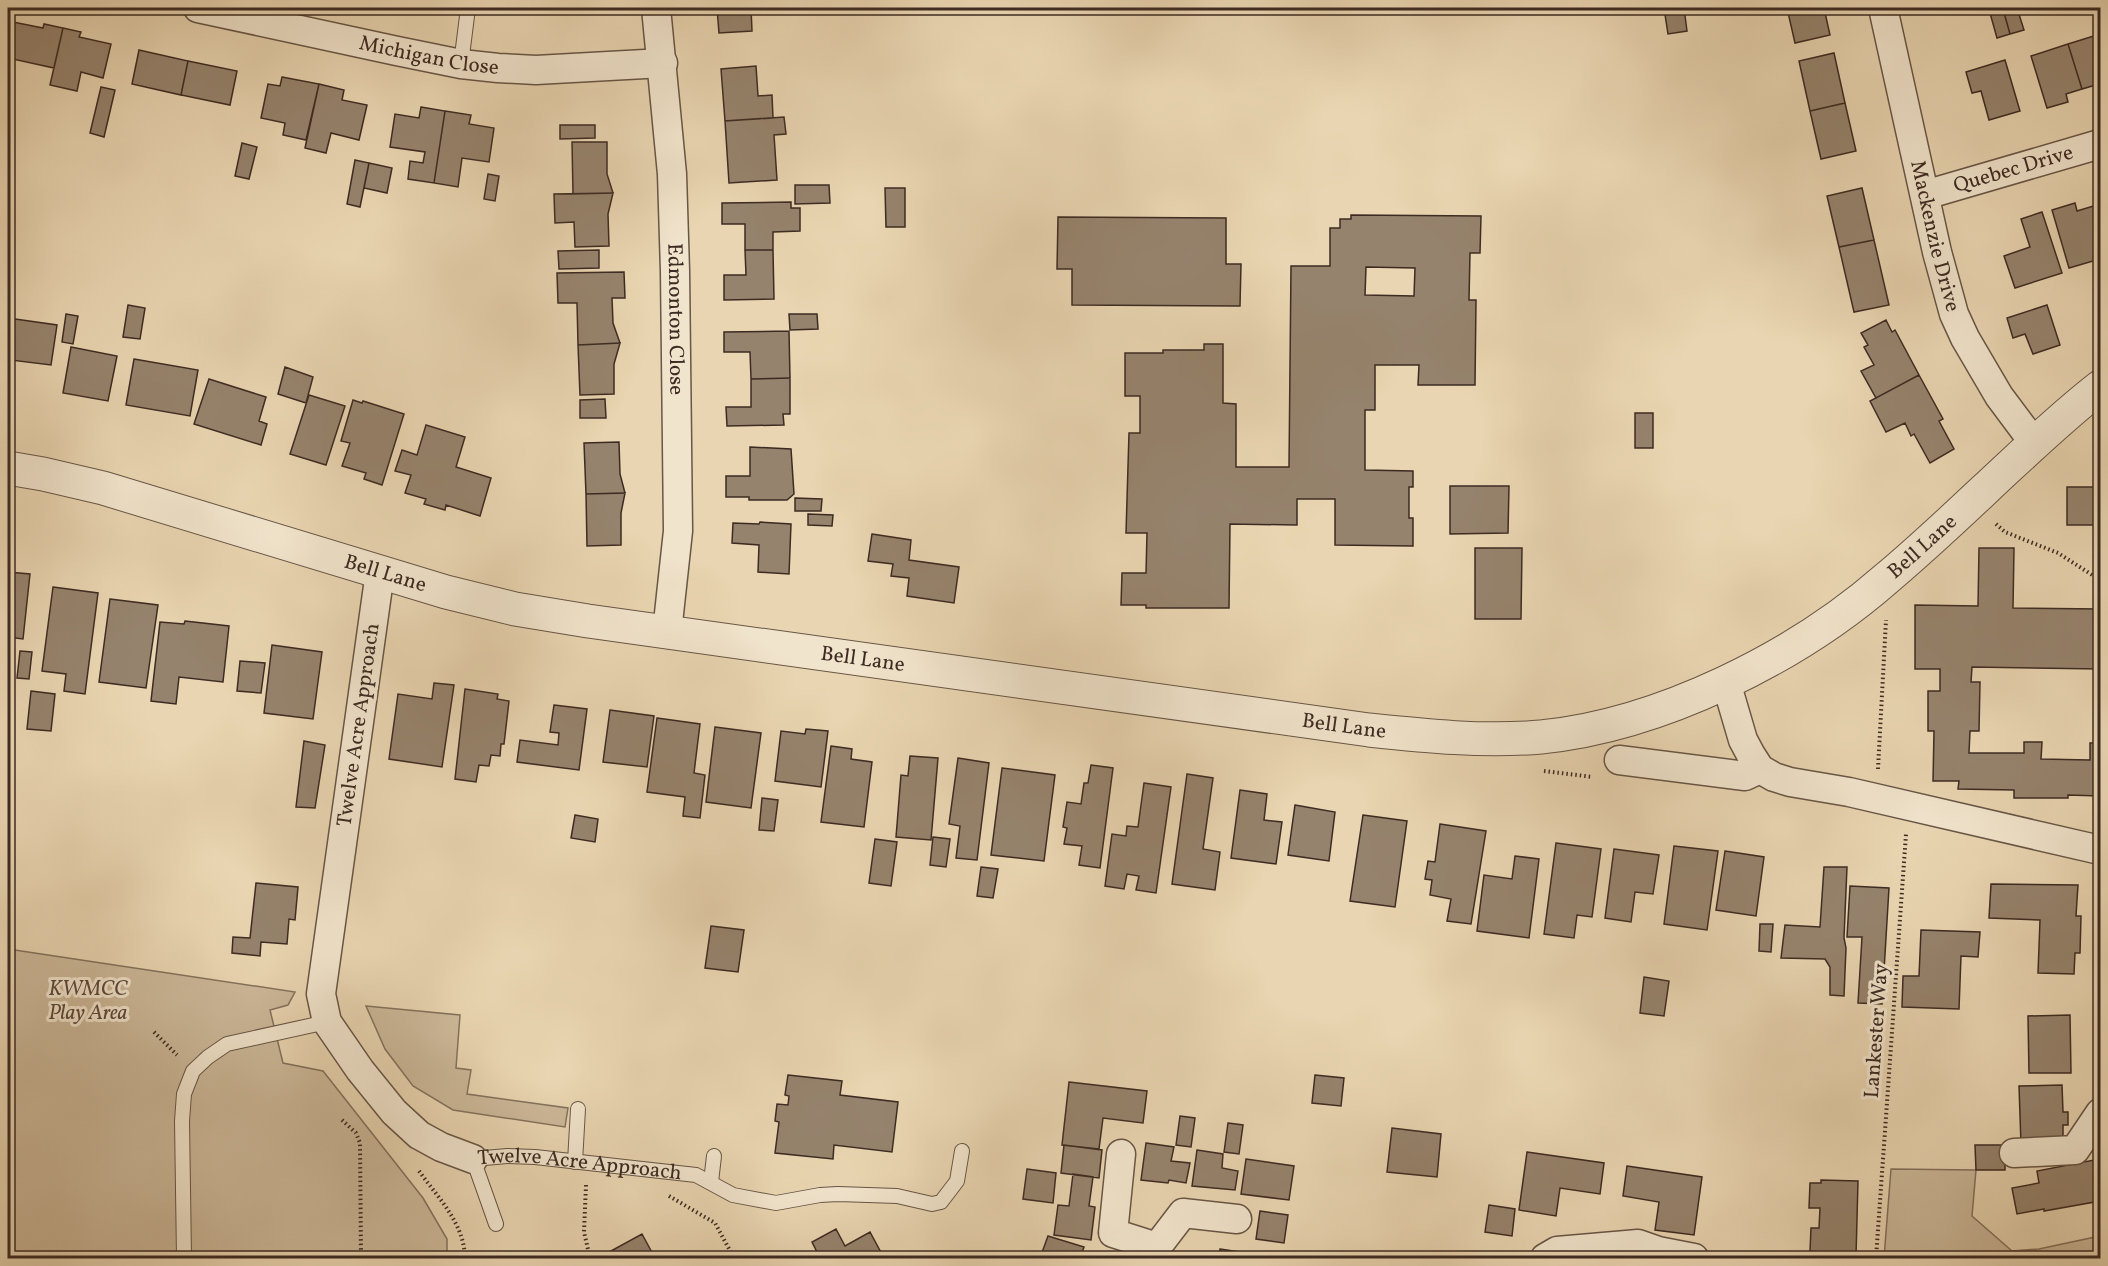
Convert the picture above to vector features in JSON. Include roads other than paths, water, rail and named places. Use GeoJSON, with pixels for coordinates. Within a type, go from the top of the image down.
{"type":"FeatureCollection","features":[{"type":"Feature","properties":{"kind":"street","name":"Michigan Close"},"geometry":{"type":"LineString","coordinates":[[198,8],[461,64],[536,70],[663,63]]}},
{"type":"Feature","properties":{"kind":"street","name":"Edmonton Close"},"geometry":{"type":"LineString","coordinates":[[656,8],[672,174],[678,531],[667,632]]}},
{"type":"Feature","properties":{"kind":"street","name":"Mackenzie Drive"},"geometry":{"type":"LineString","coordinates":[[1883,8],[1942,273],[1954,314],[1965,338],[1999,396],[2034,443]]}},
{"type":"Feature","properties":{"kind":"street","name":"Quebec Drive"},"geometry":{"type":"LineString","coordinates":[[1925,195],[2100,144]]}},
{"type":"Feature","properties":{"kind":"street","name":"Bell Lane"},"geometry":{"type":"LineString","coordinates":[[8,468],[103,488],[446,592],[515,609],[1358,729],[1458,738],[1541,736],[1581,730],[1640,716],[1726,682],[1833,622],[1888,578],[2034,443],[2100,387]]}},
{"type":"Feature","properties":{"kind":"street","name":"Twelve Acre Approach"},"geometry":{"type":"LineString","coordinates":[[380,572],[321,994],[327,1022],[360,1070],[394,1112],[419,1135],[441,1147],[473,1159]]}},
{"type":"Feature","properties":{"kind":"street"},"geometry":{"type":"LineString","coordinates":[[1726,682],[1743,740],[1760,769],[1774,777],[1790,783],[1849,792],[2100,850]]}},
{"type":"Feature","properties":{"kind":"street"},"geometry":{"type":"LineString","coordinates":[[1619,759],[1745,776],[1760,769]]}},
{"type":"Feature","properties":{"kind":"street"},"geometry":{"type":"LineString","coordinates":[[2014,1154],[2075,1150],[2100,1113]]}},
{"type":"Feature","properties":{"kind":"street"},"geometry":{"type":"LineString","coordinates":[[1121,1154],[1113,1233],[1156,1253],[1183,1213],[1237,1219]]}},
{"type":"Feature","properties":{"kind":"street"},"geometry":{"type":"LineString","coordinates":[[1545,1258],[1557,1251],[1638,1244],[1658,1251],[1694,1258]]}},
{"type":"Feature","properties":{"kind":"lane"},"geometry":{"type":"LineString","coordinates":[[461,64],[468,8]]}},
{"type":"Feature","properties":{"kind":"lane"},"geometry":{"type":"LineString","coordinates":[[184,1258],[182,1121],[184,1094],[193,1071],[227,1044],[327,1022]]}},
{"type":"Feature","properties":{"kind":"lane"},"geometry":{"type":"LineString","coordinates":[[578,1109],[580,1163]]}},
{"type":"Feature","properties":{"kind":"lane","name":"Twelve Acre Approach"},"geometry":{"type":"LineString","coordinates":[[473,1159],[507,1156],[696,1175],[733,1195],[776,1203],[838,1194],[897,1196],[932,1204],[940,1202],[957,1181],[962,1151]]}},
{"type":"Feature","properties":{"kind":"lane"},"geometry":{"type":"LineString","coordinates":[[711,1182],[714,1156]]}},
{"type":"Feature","properties":{"kind":"lane"},"geometry":{"type":"LineString","coordinates":[[473,1159],[496,1224]]}},
{"type":"Feature","properties":{"kind":"park label","name":"KWMCC Play Area"},"geometry":{"type":"Point","coordinates":[88,1001]}}]}
